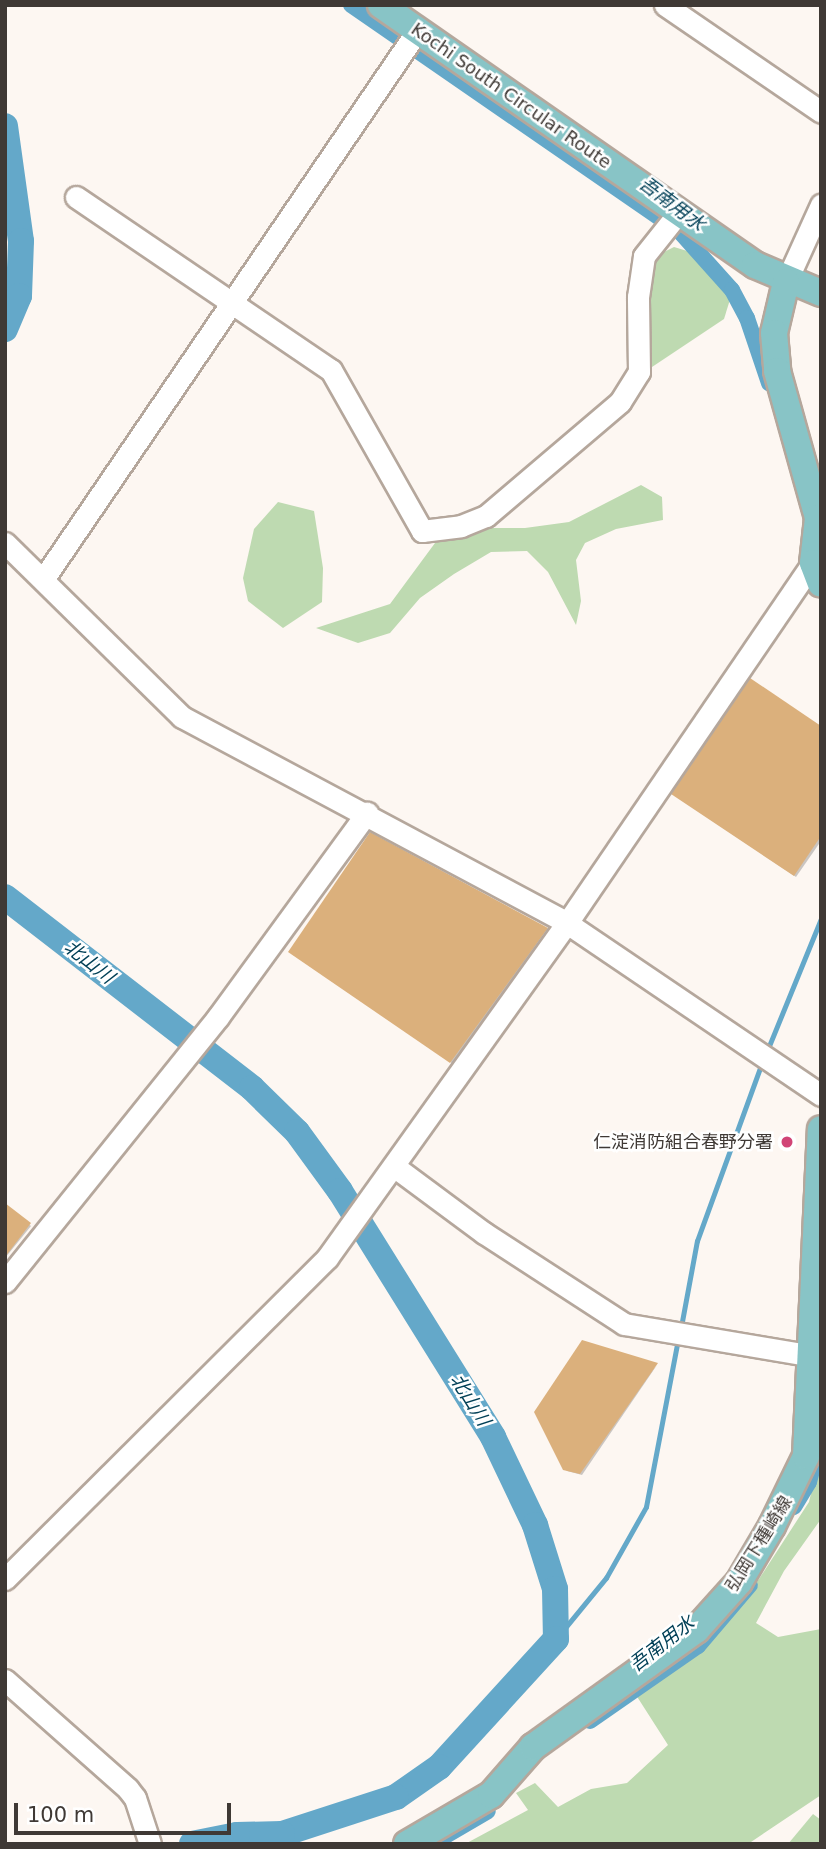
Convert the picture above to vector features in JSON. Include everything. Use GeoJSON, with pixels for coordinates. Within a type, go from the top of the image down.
{"type":"FeatureCollection","features":[{"type":"Feature","properties":{"kind":"main road","name":"Kochi South Circular Route"},"geometry":{"type":"LineString","coordinates":[[381,5],[411,39],[671,221],[786,282],[821,293]]}},
{"type":"Feature","properties":{"kind":"main road"},"geometry":{"type":"LineString","coordinates":[[786,282],[774,333],[777,371],[813,496],[817,547]]}},
{"type":"Feature","properties":{"kind":"main road","name":"弘岡下種崎線"},"geometry":{"type":"LineString","coordinates":[[407,1844],[491,1794],[533,1747],[660,1660],[725,1599],[800,1475],[808,1437],[812,1372],[821,1129]]}},
{"type":"Feature","properties":{"kind":"street"},"geometry":{"type":"LineString","coordinates":[[664,5],[821,113]]}},
{"type":"Feature","properties":{"kind":"street"},"geometry":{"type":"LineString","coordinates":[[44,578],[411,39]]}},
{"type":"Feature","properties":{"kind":"street"},"geometry":{"type":"LineString","coordinates":[[76,197],[336,376],[422,531],[461,526],[507,503],[620,402],[639,372],[642,267],[671,221]]}},
{"type":"Feature","properties":{"kind":"street"},"geometry":{"type":"LineString","coordinates":[[786,282],[821,205]]}},
{"type":"Feature","properties":{"kind":"street"},"geometry":{"type":"LineString","coordinates":[[5,543],[44,578],[182,717],[368,813],[567,923],[821,1095]]}},
{"type":"Feature","properties":{"kind":"street"},"geometry":{"type":"LineString","coordinates":[[5,1579],[327,1258],[379,1191],[567,923],[817,547]]}},
{"type":"Feature","properties":{"kind":"street"},"geometry":{"type":"LineString","coordinates":[[5,1282],[218,1017],[368,813]]}},
{"type":"Feature","properties":{"kind":"street"},"geometry":{"type":"LineString","coordinates":[[396,1167],[484,1233],[624,1324],[812,1372]]}},
{"type":"Feature","properties":{"kind":"street"},"geometry":{"type":"LineString","coordinates":[[5,1680],[119,1779],[135,1798],[150,1844]]}},
{"type":"Feature","properties":{"kind":"green space"},"geometry":{"type":"Polygon","coordinates":[[[674,247],[707,257],[732,293],[724,319],[646,371],[642,309],[656,256],[674,247]]]}},
{"type":"Feature","properties":{"kind":"green space"},"geometry":{"type":"Polygon","coordinates":[[[641,485],[662,497],[663,520],[616,529],[585,543],[576,560],[581,601],[576,625],[548,572],[527,551],[491,552],[454,574],[420,598],[390,633],[358,643],[316,628],[390,604],[435,543],[473,528],[525,528],[569,522],[641,485]]]}},
{"type":"Feature","properties":{"kind":"green space"},"geometry":{"type":"Polygon","coordinates":[[[278,502],[314,511],[323,568],[322,602],[283,628],[248,601],[243,578],[254,529],[278,502]]]}},
{"type":"Feature","properties":{"kind":"green space"},"geometry":{"type":"Polygon","coordinates":[[[821,1451],[821,1519],[784,1571],[756,1623],[778,1637],[821,1629],[821,1795],[748,1844],[465,1844],[528,1810],[516,1793],[535,1783],[558,1807],[591,1789],[627,1783],[668,1745],[636,1695],[719,1631],[759,1579],[809,1502],[821,1451]]]}},
{"type":"Feature","properties":{"kind":"green space"},"geometry":{"type":"Polygon","coordinates":[[[813,1814],[821,1820],[821,1844],[788,1844],[813,1814]]]}},
{"type":"Feature","properties":{"kind":"building"},"geometry":{"type":"Polygon","coordinates":[[[750,678],[821,726],[821,836],[794,876],[671,794],[750,678]]]}},
{"type":"Feature","properties":{"kind":"building"},"geometry":{"type":"Polygon","coordinates":[[[370,832],[548,928],[450,1063],[288,952],[370,832]]]}},
{"type":"Feature","properties":{"kind":"building"},"geometry":{"type":"Polygon","coordinates":[[[5,1203],[31,1223],[5,1257],[5,1203]]]}},
{"type":"Feature","properties":{"kind":"building"},"geometry":{"type":"Polygon","coordinates":[[[582,1340],[658,1363],[580,1474],[563,1470],[534,1412],[582,1340]]]}},
{"type":"Feature","properties":{"kind":"waterway","name":"吾南用水"},"geometry":{"type":"LineString","coordinates":[[351,5],[680,232],[732,290],[747,318],[769,383]]}},
{"type":"Feature","properties":{"kind":"waterway","name":"北山川"},"geometry":{"type":"LineString","coordinates":[[5,126],[21,241],[19,296],[5,329]]}},
{"type":"Feature","properties":{"kind":"waterway","name":"北山川"},"geometry":{"type":"LineString","coordinates":[[5,897],[252,1088],[297,1132],[340,1191],[493,1437],[535,1525],[555,1589],[556,1639],[439,1767],[396,1797],[282,1834],[237,1835],[192,1844]]}},
{"type":"Feature","properties":{"kind":"waterway"},"geometry":{"type":"LineString","coordinates":[[767,1051],[821,919]]}},
{"type":"Feature","properties":{"kind":"waterway"},"geometry":{"type":"LineString","coordinates":[[681,1327],[697,1241],[762,1062]]}},
{"type":"Feature","properties":{"kind":"waterway"},"geometry":{"type":"LineString","coordinates":[[556,1639],[606,1578],[646,1507],[678,1339]]}},
{"type":"Feature","properties":{"kind":"waterway","name":"吾南用水"},"geometry":{"type":"LineString","coordinates":[[794,1507],[809,1482],[818,1448]]}},
{"type":"Feature","properties":{"kind":"waterway","name":"吾南用水"},"geometry":{"type":"LineString","coordinates":[[590,1721],[698,1646],[750,1585]]}},
{"type":"Feature","properties":{"kind":"waterway","name":"吾南用水"},"geometry":{"type":"LineString","coordinates":[[435,1842],[488,1811]]}},
{"type":"Feature","properties":{"kind":"place","name":"仁淀消防組合春野分署"},"geometry":{"type":"Point","coordinates":[787,1142]}}]}
